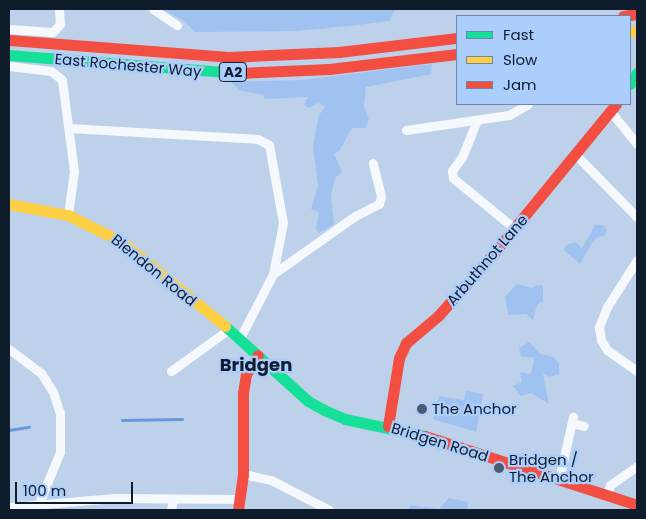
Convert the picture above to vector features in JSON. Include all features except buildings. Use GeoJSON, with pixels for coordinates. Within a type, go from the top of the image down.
{"type":"FeatureCollection","features":[{"type":"Feature","properties":{"kind":"main road","name":"East Rochester Way"},"geometry":{"type":"LineString","coordinates":[[9,40],[228,57],[339,52],[456,38]]}},
{"type":"Feature","properties":{"kind":"main road","name":"East Rochester Way"},"geometry":{"type":"LineString","coordinates":[[9,55],[242,73],[329,69],[456,54]]}},
{"type":"Feature","properties":{"kind":"main road","name":"Arbuthnot Lane"},"geometry":{"type":"LineString","coordinates":[[388,426],[398,358],[406,342],[438,316],[577,156],[614,108]]}},
{"type":"Feature","properties":{"kind":"main road","name":"Blendon Road"},"geometry":{"type":"LineString","coordinates":[[9,204],[68,215],[122,242],[240,338],[258,355]]}},
{"type":"Feature","properties":{"kind":"main road","name":"Bridgen Road"},"geometry":{"type":"LineString","coordinates":[[258,355],[308,401],[324,410],[364,423],[388,426],[637,505]]}},
{"type":"Feature","properties":{"kind":"main road"},"geometry":{"type":"LineString","coordinates":[[239,505],[243,474],[243,393],[246,374],[258,355]]}},
{"type":"Feature","properties":{"kind":"street"},"geometry":{"type":"LineString","coordinates":[[9,29],[53,32],[60,24],[59,9]]}},
{"type":"Feature","properties":{"kind":"street"},"geometry":{"type":"LineString","coordinates":[[153,9],[177,25]]}},
{"type":"Feature","properties":{"kind":"street"},"geometry":{"type":"LineString","coordinates":[[9,66],[47,70],[58,74],[69,128],[74,185],[68,215]]}},
{"type":"Feature","properties":{"kind":"street"},"geometry":{"type":"LineString","coordinates":[[406,130],[509,115],[526,105]]}},
{"type":"Feature","properties":{"kind":"street"},"geometry":{"type":"LineString","coordinates":[[614,108],[637,144]]}},
{"type":"Feature","properties":{"kind":"street"},"geometry":{"type":"LineString","coordinates":[[477,120],[462,158],[452,170],[453,178],[515,228]]}},
{"type":"Feature","properties":{"kind":"street"},"geometry":{"type":"LineString","coordinates":[[69,128],[264,141],[272,154],[283,214],[273,274],[240,338]]}},
{"type":"Feature","properties":{"kind":"street"},"geometry":{"type":"LineString","coordinates":[[577,156],[637,217]]}},
{"type":"Feature","properties":{"kind":"street"},"geometry":{"type":"LineString","coordinates":[[273,274],[355,216],[379,204],[381,196],[373,164]]}},
{"type":"Feature","properties":{"kind":"street"},"geometry":{"type":"LineString","coordinates":[[637,260],[607,307],[599,327],[604,346],[637,371]]}},
{"type":"Feature","properties":{"kind":"street"},"geometry":{"type":"LineString","coordinates":[[171,371],[229,329]]}},
{"type":"Feature","properties":{"kind":"street"},"geometry":{"type":"LineString","coordinates":[[9,349],[34,366],[45,378],[60,413],[60,452],[38,504]]}},
{"type":"Feature","properties":{"kind":"street"},"geometry":{"type":"LineString","coordinates":[[559,479],[572,420],[584,426]]}},
{"type":"Feature","properties":{"kind":"street"},"geometry":{"type":"LineString","coordinates":[[607,494],[610,485],[637,466]]}},
{"type":"Feature","properties":{"kind":"street"},"geometry":{"type":"LineString","coordinates":[[243,474],[271,480],[330,510]]}},
{"type":"Feature","properties":{"kind":"street"},"geometry":{"type":"LineString","coordinates":[[9,507],[107,498],[173,499],[239,505]]}},
{"type":"Feature","properties":{"kind":"street"},"geometry":{"type":"LineString","coordinates":[[171,510],[173,499]]}},
{"type":"Feature","properties":{"kind":"shaded area"},"geometry":{"type":"Polygon","coordinates":[[[163,9],[396,9],[389,21],[349,26],[297,31],[195,32],[184,21],[163,9]]]}},
{"type":"Feature","properties":{"kind":"shaded area"},"geometry":{"type":"Polygon","coordinates":[[[432,64],[431,74],[366,87],[364,106],[369,120],[365,128],[352,128],[340,150],[334,154],[342,172],[335,178],[331,196],[334,224],[319,233],[316,229],[319,212],[311,209],[318,186],[313,146],[319,115],[325,107],[318,103],[309,108],[304,105],[308,97],[264,99],[264,95],[241,91],[231,82],[301,80],[432,64]]]}},
{"type":"Feature","properties":{"kind":"shaded area"},"geometry":{"type":"Polygon","coordinates":[[[595,225],[603,225],[607,229],[605,236],[597,237],[580,264],[564,250],[566,245],[575,242],[582,248],[595,225]]]}},
{"type":"Feature","properties":{"kind":"shaded area"},"geometry":{"type":"Polygon","coordinates":[[[517,284],[533,288],[536,285],[543,286],[543,301],[537,305],[533,320],[526,314],[508,315],[505,297],[517,284]]]}},
{"type":"Feature","properties":{"kind":"shaded area"},"geometry":{"type":"Polygon","coordinates":[[[529,342],[540,354],[554,357],[559,363],[559,374],[549,377],[543,374],[549,404],[531,393],[521,396],[513,386],[522,382],[520,372],[530,374],[533,366],[534,358],[521,356],[519,348],[529,342]]]}},
{"type":"Feature","properties":{"kind":"shaded area"},"geometry":{"type":"Polygon","coordinates":[[[466,391],[483,394],[476,432],[433,419],[439,396],[464,400],[466,391]]]}},
{"type":"Feature","properties":{"kind":"shaded area"},"geometry":{"type":"Polygon","coordinates":[[[449,498],[468,502],[467,510],[409,510],[410,505],[439,509],[449,498]]]}},
{"type":"Feature","properties":{"kind":"waterway"},"geometry":{"type":"LineString","coordinates":[[122,420],[182,419]]}},
{"type":"Feature","properties":{"kind":"waterway"},"geometry":{"type":"LineString","coordinates":[[9,430],[29,427]]}},
{"type":"Feature","properties":{"kind":"traffic: fast"},"geometry":{"type":"LineString","coordinates":[[9,55],[236,73]]}},
{"type":"Feature","properties":{"kind":"traffic: fast"},"geometry":{"type":"LineString","coordinates":[[631,82],[637,73]]}},
{"type":"Feature","properties":{"kind":"traffic: fast"},"geometry":{"type":"LineString","coordinates":[[225,326],[308,401],[324,410],[345,419],[425,436]]}},
{"type":"Feature","properties":{"kind":"traffic: slow"},"geometry":{"type":"LineString","coordinates":[[631,32],[637,31]]}},
{"type":"Feature","properties":{"kind":"traffic: slow"},"geometry":{"type":"LineString","coordinates":[[9,204],[68,215],[122,242],[225,326]]}},
{"type":"Feature","properties":{"kind":"traffic: jam"},"geometry":{"type":"LineString","coordinates":[[630,15],[637,14]]}},
{"type":"Feature","properties":{"kind":"traffic: jam"},"geometry":{"type":"LineString","coordinates":[[9,40],[228,57],[339,52],[456,38]]}},
{"type":"Feature","properties":{"kind":"traffic: jam"},"geometry":{"type":"LineString","coordinates":[[236,73],[329,69],[456,54]]}},
{"type":"Feature","properties":{"kind":"traffic: jam"},"geometry":{"type":"LineString","coordinates":[[388,426],[399,358],[406,343],[438,316],[494,253],[615,105]]}},
{"type":"Feature","properties":{"kind":"traffic: jam"},"geometry":{"type":"LineString","coordinates":[[238,510],[243,474],[243,393],[246,374],[258,355]]}},
{"type":"Feature","properties":{"kind":"traffic: jam"},"geometry":{"type":"LineString","coordinates":[[425,436],[637,505]]}},
{"type":"Feature","properties":{"kind":"place","name":"The Anchor"},"geometry":{"type":"Point","coordinates":[422,409]}},
{"type":"Feature","properties":{"kind":"place","name":"Bridgen / The Anchor"},"geometry":{"type":"Point","coordinates":[499,468]}},
{"type":"Feature","properties":{"kind":"district","name":"Bridgen"},"geometry":{"type":"Point","coordinates":[256,365]}}]}
